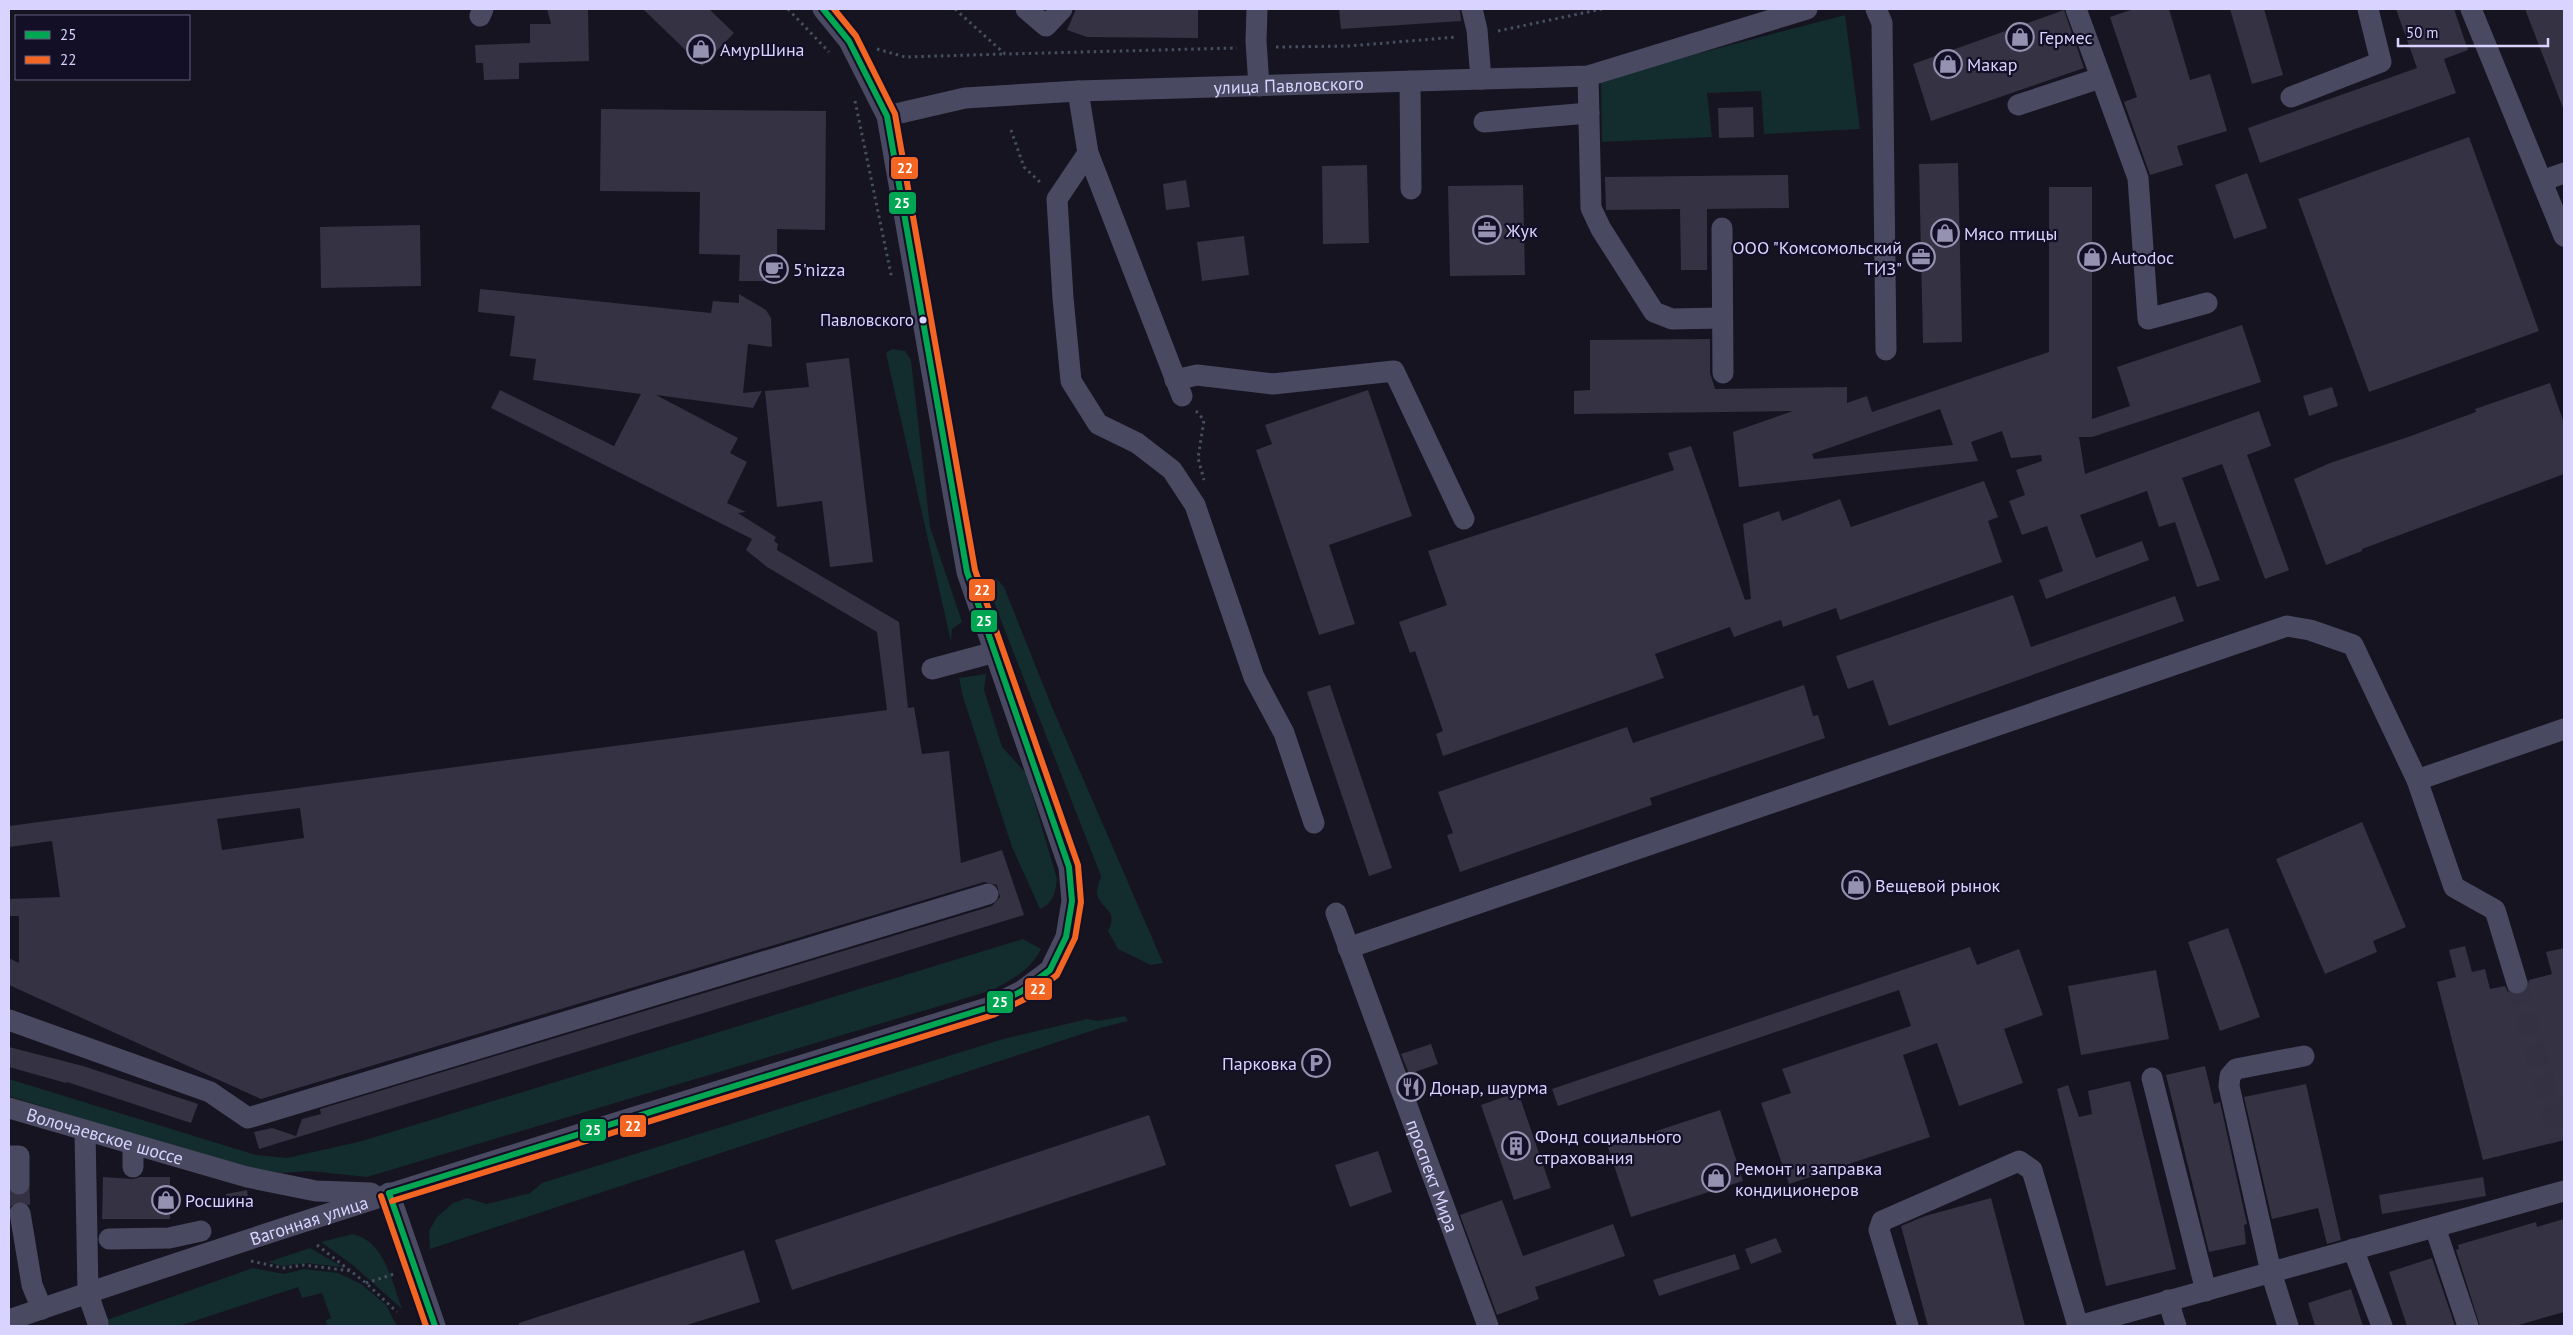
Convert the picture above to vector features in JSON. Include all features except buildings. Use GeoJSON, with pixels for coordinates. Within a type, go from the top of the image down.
{"type":"FeatureCollection","features":[{"type":"Feature","properties":{"kind":"street"},"geometry":{"type":"LineString","coordinates":[[823,9],[849,41],[887,116]]}},
{"type":"Feature","properties":{"kind":"street"},"geometry":{"type":"LineString","coordinates":[[1026,9],[1046,26],[1062,9]]}},
{"type":"Feature","properties":{"kind":"street"},"geometry":{"type":"LineString","coordinates":[[1257,9],[1256,41],[1259,86]]}},
{"type":"Feature","properties":{"kind":"street"},"geometry":{"type":"LineString","coordinates":[[1472,9],[1477,30],[1480,79]]}},
{"type":"Feature","properties":{"kind":"street","name":"улица Павловского"},"geometry":{"type":"LineString","coordinates":[[887,116],[965,98],[1078,91],[1588,76],[1807,9]]}},
{"type":"Feature","properties":{"kind":"street"},"geometry":{"type":"LineString","coordinates":[[1876,9],[1882,23],[1886,350]]}},
{"type":"Feature","properties":{"kind":"street"},"geometry":{"type":"LineString","coordinates":[[2076,9],[2138,178],[2148,319],[2207,303]]}},
{"type":"Feature","properties":{"kind":"street"},"geometry":{"type":"LineString","coordinates":[[2291,97],[2381,62],[2368,9]]}},
{"type":"Feature","properties":{"kind":"street"},"geometry":{"type":"LineString","coordinates":[[2471,9],[2564,236]]}},
{"type":"Feature","properties":{"kind":"street"},"geometry":{"type":"LineString","coordinates":[[1588,76],[1591,208],[1601,230],[1654,312],[1672,319],[1722,318]]}},
{"type":"Feature","properties":{"kind":"street"},"geometry":{"type":"LineString","coordinates":[[2018,105],[2100,78]]}},
{"type":"Feature","properties":{"kind":"street"},"geometry":{"type":"LineString","coordinates":[[1410,81],[1411,189]]}},
{"type":"Feature","properties":{"kind":"street"},"geometry":{"type":"LineString","coordinates":[[1078,91],[1088,153],[1179,388],[1197,375],[1273,384],[1394,371],[1464,519]]}},
{"type":"Feature","properties":{"kind":"street"},"geometry":{"type":"LineString","coordinates":[[1484,122],[1589,113]]}},
{"type":"Feature","properties":{"kind":"street","name":"Вагонная улица"},"geometry":{"type":"LineString","coordinates":[[9,1320],[42,1308],[89,1298],[155,1269],[389,1193],[990,1007],[1022,990],[1050,970],[1066,937],[1072,901],[1069,868],[967,572],[887,116]]}},
{"type":"Feature","properties":{"kind":"street"},"geometry":{"type":"LineString","coordinates":[[1088,153],[1057,199],[1063,298],[1071,381],[1098,424],[1137,443],[1172,470],[1195,505],[1254,677],[1284,733],[1314,823]]}},
{"type":"Feature","properties":{"kind":"street"},"geometry":{"type":"LineString","coordinates":[[2542,181],[2564,173]]}},
{"type":"Feature","properties":{"kind":"street"},"geometry":{"type":"LineString","coordinates":[[1722,228],[1723,374]]}},
{"type":"Feature","properties":{"kind":"street"},"geometry":{"type":"LineString","coordinates":[[1348,948],[2287,626],[2310,630],[2353,645],[2417,780],[2454,887],[2495,910],[2517,983]]}},
{"type":"Feature","properties":{"kind":"street"},"geometry":{"type":"LineString","coordinates":[[932,669],[995,652]]}},
{"type":"Feature","properties":{"kind":"street"},"geometry":{"type":"LineString","coordinates":[[2417,780],[2564,729]]}},
{"type":"Feature","properties":{"kind":"street"},"geometry":{"type":"LineString","coordinates":[[9,1020],[210,1092],[248,1118],[988,894]]}},
{"type":"Feature","properties":{"kind":"street","name":"проспект Мира"},"geometry":{"type":"LineString","coordinates":[[1336,913],[1488,1326]]}},
{"type":"Feature","properties":{"kind":"street"},"geometry":{"type":"LineString","coordinates":[[2288,1326],[2271,1272],[2229,1086],[2230,1076],[2236,1069],[2304,1056]]}},
{"type":"Feature","properties":{"kind":"street"},"geometry":{"type":"LineString","coordinates":[[2152,1078],[2206,1291]]}},
{"type":"Feature","properties":{"kind":"street","name":"Волочаевское шоссе"},"geometry":{"type":"LineString","coordinates":[[9,1108],[200,1164],[316,1191],[389,1193]]}},
{"type":"Feature","properties":{"kind":"street"},"geometry":{"type":"LineString","coordinates":[[85,1131],[89,1298],[99,1325]]}},
{"type":"Feature","properties":{"kind":"street"},"geometry":{"type":"LineString","coordinates":[[133,1145],[133,1167]]}},
{"type":"Feature","properties":{"kind":"street"},"geometry":{"type":"LineString","coordinates":[[9,1156],[19,1156],[19,1184]]}},
{"type":"Feature","properties":{"kind":"street"},"geometry":{"type":"LineString","coordinates":[[1908,1326],[1879,1230],[1882,1221],[2019,1161],[2032,1170],[2078,1326],[2564,1191]]}},
{"type":"Feature","properties":{"kind":"street"},"geometry":{"type":"LineString","coordinates":[[389,1193],[435,1326]]}},
{"type":"Feature","properties":{"kind":"street"},"geometry":{"type":"LineString","coordinates":[[20,1213],[32,1285],[42,1308]]}},
{"type":"Feature","properties":{"kind":"street"},"geometry":{"type":"LineString","coordinates":[[2435,1227],[2468,1326]]}},
{"type":"Feature","properties":{"kind":"street"},"geometry":{"type":"LineString","coordinates":[[109,1239],[144,1234],[169,1238],[201,1231]]}},
{"type":"Feature","properties":{"kind":"street"},"geometry":{"type":"LineString","coordinates":[[144,1234],[155,1269]]}},
{"type":"Feature","properties":{"kind":"street"},"geometry":{"type":"LineString","coordinates":[[2353,1250],[2382,1326]]}},
{"type":"Feature","properties":{"kind":"street"},"geometry":{"type":"LineString","coordinates":[[2168,1300],[2176,1326]]}},
{"type":"Feature","properties":{"kind":"path"},"geometry":{"type":"LineString","coordinates":[[788,9],[834,58]]}},
{"type":"Feature","properties":{"kind":"path"},"geometry":{"type":"LineString","coordinates":[[873,48],[905,57],[1005,54]]}},
{"type":"Feature","properties":{"kind":"path"},"geometry":{"type":"LineString","coordinates":[[854,98],[892,279]]}},
{"type":"Feature","properties":{"kind":"path"},"geometry":{"type":"LineString","coordinates":[[1011,130],[1024,167],[1057,199]]}},
{"type":"Feature","properties":{"kind":"path"},"geometry":{"type":"LineString","coordinates":[[317,1245],[366,1282],[397,1312]]}},
{"type":"Feature","properties":{"kind":"path"},"geometry":{"type":"LineString","coordinates":[[249,1260],[283,1268],[304,1264],[351,1270]]}},
{"type":"Feature","properties":{"kind":"path"},"geometry":{"type":"LineString","coordinates":[[366,1282],[394,1274]]}},
{"type":"Feature","properties":{"kind":"green space"},"geometry":{"type":"Polygon","coordinates":[[[1845,15],[1860,129],[1764,134],[1761,91],[1707,93],[1712,137],[1602,142],[1601,79],[1845,15]]]}},
{"type":"Feature","properties":{"kind":"green space"},"geometry":{"type":"Polygon","coordinates":[[[892,349],[905,351],[911,360],[930,527],[962,622],[952,629],[951,642],[886,353],[892,349]]]}},
{"type":"Feature","properties":{"kind":"green space"},"geometry":{"type":"Polygon","coordinates":[[[996,578],[1004,587],[1052,707],[1163,963],[1151,965],[1118,949],[1108,931],[1112,918],[1101,903],[1097,892],[1101,876],[990,592],[989,580],[996,578]]]}},
{"type":"Feature","properties":{"kind":"green space"},"geometry":{"type":"Polygon","coordinates":[[[986,674],[984,690],[1002,747],[1026,773],[1057,879],[1051,901],[1040,909],[1012,847],[963,697],[959,678],[986,674]]]}},
{"type":"Feature","properties":{"kind":"green space"},"geometry":{"type":"Polygon","coordinates":[[[1023,939],[1041,949],[1037,956],[1020,973],[993,990],[367,1177],[310,1171],[282,1173],[255,1169],[194,1154],[9,1096],[9,1079],[256,1155],[287,1158],[362,1141],[1023,939]]]}},
{"type":"Feature","properties":{"kind":"green space"},"geometry":{"type":"Polygon","coordinates":[[[1125,1016],[1128,1021],[1100,1028],[430,1249],[429,1231],[437,1217],[453,1203],[467,1198],[487,1204],[530,1193],[542,1183],[1003,1039],[1087,1019],[1098,1021],[1125,1016]]]}},
{"type":"Feature","properties":{"kind":"green space"},"geometry":{"type":"Polygon","coordinates":[[[353,1234],[364,1238],[380,1254],[391,1276],[402,1309],[354,1266],[321,1242],[353,1234]]]}},
{"type":"Feature","properties":{"kind":"green space"},"geometry":{"type":"Polygon","coordinates":[[[310,1248],[343,1267],[304,1263],[282,1266],[268,1262],[310,1248]]]}},
{"type":"Feature","properties":{"kind":"green space"},"geometry":{"type":"Polygon","coordinates":[[[253,1268],[284,1274],[304,1269],[338,1273],[361,1284],[386,1305],[397,1326],[327,1326],[326,1320],[331,1318],[322,1293],[302,1298],[298,1287],[179,1326],[90,1326],[253,1268]]]}},
{"type":"Feature","properties":{"kind":"tunnel"},"geometry":{"type":"LineString","coordinates":[[2517,983],[2560,1141]]}},
{"type":"Feature","properties":{"kind":"tunnel"},"geometry":{"type":"LineString","coordinates":[[19,1184],[20,1213]]}},
{"type":"Feature","properties":{"kind":"transit line","name":"25"},"geometry":{"type":"LineString","coordinates":[[389,1193],[990,1007],[1022,991],[1050,970],[1066,937],[1072,901],[1069,867],[967,572],[887,116],[849,41],[823,9]]}},
{"type":"Feature","properties":{"kind":"transit line","name":"22"},"geometry":{"type":"LineString","coordinates":[[392,1201],[993,1015],[1027,998],[1057,975],[1075,938],[1081,902],[1078,865],[975,570],[895,114],[856,36],[834,9]]}},
{"type":"Feature","properties":{"kind":"transit line","name":"25"},"geometry":{"type":"LineString","coordinates":[[389,1193],[435,1326]]}},
{"type":"Feature","properties":{"kind":"transit line","name":"22"},"geometry":{"type":"LineString","coordinates":[[381,1196],[426,1326]]}},
{"type":"Feature","properties":{"kind":"place","name":"Гермес"},"geometry":{"type":"Point","coordinates":[2020,37]}},
{"type":"Feature","properties":{"kind":"place","name":"АмурШина"},"geometry":{"type":"Point","coordinates":[701,49]}},
{"type":"Feature","properties":{"kind":"place","name":"Макар"},"geometry":{"type":"Point","coordinates":[1948,64]}},
{"type":"Feature","properties":{"kind":"place","name":"Жук"},"geometry":{"type":"Point","coordinates":[1487,230]}},
{"type":"Feature","properties":{"kind":"place","name":"Мясо птицы"},"geometry":{"type":"Point","coordinates":[1945,233]}},
{"type":"Feature","properties":{"kind":"place","name":"ООО \"Комсомольский ТИЗ\""},"geometry":{"type":"Point","coordinates":[1921,257]}},
{"type":"Feature","properties":{"kind":"place","name":"Autodoc"},"geometry":{"type":"Point","coordinates":[2092,257]}},
{"type":"Feature","properties":{"kind":"place","name":"5'nizza"},"geometry":{"type":"Point","coordinates":[774,269]}},
{"type":"Feature","properties":{"kind":"place","name":"Павловского"},"geometry":{"type":"Point","coordinates":[923,320]}},
{"type":"Feature","properties":{"kind":"place","name":"Вещевой рынок"},"geometry":{"type":"Point","coordinates":[1856,885]}},
{"type":"Feature","properties":{"kind":"place","name":"Парковка"},"geometry":{"type":"Point","coordinates":[1316,1063]}},
{"type":"Feature","properties":{"kind":"place","name":"Донар, шаурма"},"geometry":{"type":"Point","coordinates":[1411,1087]}},
{"type":"Feature","properties":{"kind":"place","name":"Фонд социального страхования"},"geometry":{"type":"Point","coordinates":[1516,1146]}},
{"type":"Feature","properties":{"kind":"place","name":"Ремонт и заправка кондиционеров"},"geometry":{"type":"Point","coordinates":[1716,1178]}},
{"type":"Feature","properties":{"kind":"place","name":"Росшина"},"geometry":{"type":"Point","coordinates":[166,1200]}}]}
